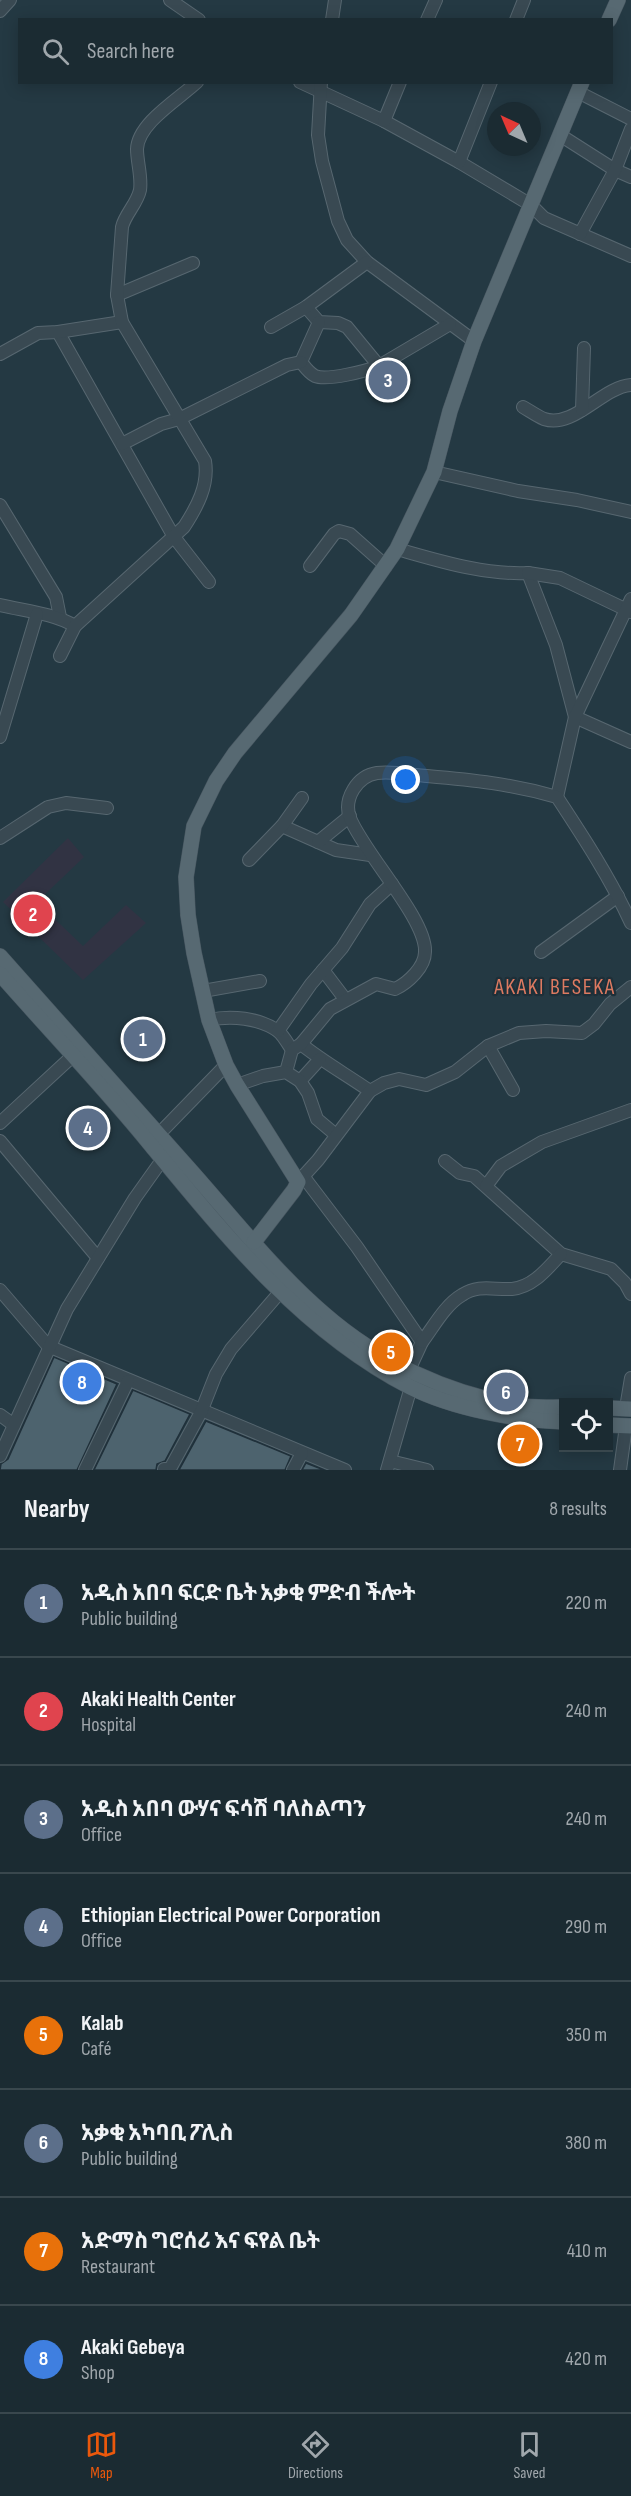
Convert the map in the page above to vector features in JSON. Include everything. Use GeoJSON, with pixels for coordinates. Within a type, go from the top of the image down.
{"type":"FeatureCollection","features":[{"type":"Feature","properties":{"kind":"main road"},"geometry":{"type":"LineString","coordinates":[[610,18],[618,0]]}},
{"type":"Feature","properties":{"kind":"main road"},"geometry":{"type":"LineString","coordinates":[[254,1242],[301,1179],[237,1085],[226,1065],[209,1020],[194,953],[186,877],[194,826],[216,780],[235,753],[351,615],[397,549],[435,472],[450,411],[474,341],[580,87]]}},
{"type":"Feature","properties":{"kind":"main road"},"geometry":{"type":"LineString","coordinates":[[0,956],[77,1053],[166,1153],[281,1291],[315,1324],[342,1345],[411,1387],[429,1395],[502,1416],[559,1422]]}},
{"type":"Feature","properties":{"kind":"main road"},"geometry":{"type":"LineString","coordinates":[[0,974],[159,1134],[166,1153],[322,1313],[375,1351],[409,1370],[455,1389],[524,1406],[559,1407]]}},
{"type":"Feature","properties":{"kind":"main road"},"geometry":{"type":"LineString","coordinates":[[613,1408],[629,1409]]}},
{"type":"Feature","properties":{"kind":"main road"},"geometry":{"type":"LineString","coordinates":[[613,1425],[628,1426]]}},
{"type":"Feature","properties":{"kind":"street"},"geometry":{"type":"LineString","coordinates":[[0,10],[10,0]]}},
{"type":"Feature","properties":{"kind":"street"},"geometry":{"type":"LineString","coordinates":[[170,0],[196,18]]}},
{"type":"Feature","properties":{"kind":"street"},"geometry":{"type":"LineString","coordinates":[[332,18],[335,0]]}},
{"type":"Feature","properties":{"kind":"street"},"geometry":{"type":"LineString","coordinates":[[429,18],[436,0]]}},
{"type":"Feature","properties":{"kind":"street"},"geometry":{"type":"LineString","coordinates":[[517,18],[524,0]]}},
{"type":"Feature","properties":{"kind":"street"},"geometry":{"type":"LineString","coordinates":[[60,656],[75,627],[174,537],[196,509],[207,471],[205,460],[122,322],[117,295],[122,227],[140,187],[137,149],[141,132],[195,84]]}},
{"type":"Feature","properties":{"kind":"street"},"geometry":{"type":"LineString","coordinates":[[384,121],[399,84]]}},
{"type":"Feature","properties":{"kind":"street"},"geometry":{"type":"LineString","coordinates":[[459,162],[490,84]]}},
{"type":"Feature","properties":{"kind":"street"},"geometry":{"type":"LineString","coordinates":[[580,87],[631,120]]}},
{"type":"Feature","properties":{"kind":"street"},"geometry":{"type":"LineString","coordinates":[[474,341],[367,262],[347,240],[330,195],[318,135],[320,88],[459,162],[531,205],[544,218],[631,256]]}},
{"type":"Feature","properties":{"kind":"street"},"geometry":{"type":"LineString","coordinates":[[580,234],[615,170],[631,129]]}},
{"type":"Feature","properties":{"kind":"street"},"geometry":{"type":"LineString","coordinates":[[560,135],[615,170],[631,177]]}},
{"type":"Feature","properties":{"kind":"street"},"geometry":{"type":"LineString","coordinates":[[271,327],[306,307],[367,262]]}},
{"type":"Feature","properties":{"kind":"street"},"geometry":{"type":"LineString","coordinates":[[117,295],[192,264]]}},
{"type":"Feature","properties":{"kind":"street"},"geometry":{"type":"LineString","coordinates":[[306,307],[319,322],[338,323],[346,327],[379,366]]}},
{"type":"Feature","properties":{"kind":"street"},"geometry":{"type":"LineString","coordinates":[[0,354],[38,333],[122,322]]}},
{"type":"Feature","properties":{"kind":"street"},"geometry":{"type":"LineString","coordinates":[[302,362],[319,322]]}},
{"type":"Feature","properties":{"kind":"street"},"geometry":{"type":"LineString","coordinates":[[302,362],[315,376],[324,378],[379,366],[450,324]]}},
{"type":"Feature","properties":{"kind":"street"},"geometry":{"type":"LineString","coordinates":[[58,332],[174,537],[208,582]]}},
{"type":"Feature","properties":{"kind":"street"},"geometry":{"type":"LineString","coordinates":[[582,410],[584,348]]}},
{"type":"Feature","properties":{"kind":"street"},"geometry":{"type":"LineString","coordinates":[[122,444],[161,423],[179,419],[287,365],[302,362]]}},
{"type":"Feature","properties":{"kind":"street"},"geometry":{"type":"LineString","coordinates":[[523,407],[551,420],[561,420],[582,410],[616,388],[631,385]]}},
{"type":"Feature","properties":{"kind":"street"},"geometry":{"type":"LineString","coordinates":[[435,472],[518,491],[577,500],[631,512]]}},
{"type":"Feature","properties":{"kind":"street"},"geometry":{"type":"LineString","coordinates":[[0,505],[56,597],[60,617]]}},
{"type":"Feature","properties":{"kind":"street"},"geometry":{"type":"LineString","coordinates":[[310,566],[334,534],[339,531],[350,534],[386,566]]}},
{"type":"Feature","properties":{"kind":"street"},"geometry":{"type":"LineString","coordinates":[[397,549],[467,567],[560,578],[630,607],[575,717],[557,797],[618,896],[631,923]]}},
{"type":"Feature","properties":{"kind":"street"},"geometry":{"type":"LineString","coordinates":[[528,573],[556,645],[575,717]]}},
{"type":"Feature","properties":{"kind":"street"},"geometry":{"type":"LineString","coordinates":[[0,605],[60,617],[75,627]]}},
{"type":"Feature","properties":{"kind":"street"},"geometry":{"type":"LineString","coordinates":[[0,738],[37,614]]}},
{"type":"Feature","properties":{"kind":"street"},"geometry":{"type":"LineString","coordinates":[[575,717],[631,742]]}},
{"type":"Feature","properties":{"kind":"street"},"geometry":{"type":"LineString","coordinates":[[285,1072],[296,1047],[330,1009],[376,984],[396,989],[402,986],[422,965],[426,952],[405,904],[370,855],[350,816],[348,804],[355,785],[377,773],[496,782],[557,797]]}},
{"type":"Feature","properties":{"kind":"street"},"geometry":{"type":"LineString","coordinates":[[249,860],[282,826],[303,798]]}},
{"type":"Feature","properties":{"kind":"street"},"geometry":{"type":"LineString","coordinates":[[0,838],[48,807],[66,803],[107,808]]}},
{"type":"Feature","properties":{"kind":"street"},"geometry":{"type":"LineString","coordinates":[[318,842],[350,816]]}},
{"type":"Feature","properties":{"kind":"street"},"geometry":{"type":"LineString","coordinates":[[282,826],[336,850],[370,855]]}},
{"type":"Feature","properties":{"kind":"street"},"geometry":{"type":"LineString","coordinates":[[278,1031],[342,948],[370,904],[392,884]]}},
{"type":"Feature","properties":{"kind":"street"},"geometry":{"type":"LineString","coordinates":[[541,952],[618,896]]}},
{"type":"Feature","properties":{"kind":"street"},"geometry":{"type":"LineString","coordinates":[[323,970],[345,999]]}},
{"type":"Feature","properties":{"kind":"street"},"geometry":{"type":"LineString","coordinates":[[203,991],[260,981]]}},
{"type":"Feature","properties":{"kind":"street"},"geometry":{"type":"LineString","coordinates":[[422,1342],[357,1247],[301,1179],[370,1091],[392,1079],[426,1084],[455,1072],[488,1046],[505,1038],[531,1031],[582,1033],[594,1024],[610,1004],[631,987]]}},
{"type":"Feature","properties":{"kind":"street"},"geometry":{"type":"LineString","coordinates":[[209,1020],[226,1016],[239,1017],[278,1031],[296,1047],[334,1066],[370,1091]]}},
{"type":"Feature","properties":{"kind":"street"},"geometry":{"type":"LineString","coordinates":[[488,1046],[513,1090]]}},
{"type":"Feature","properties":{"kind":"street"},"geometry":{"type":"LineString","coordinates":[[0,1123],[77,1053]]}},
{"type":"Feature","properties":{"kind":"street"},"geometry":{"type":"LineString","coordinates":[[300,1081],[320,1059]]}},
{"type":"Feature","properties":{"kind":"street"},"geometry":{"type":"LineString","coordinates":[[159,1134],[226,1065]]}},
{"type":"Feature","properties":{"kind":"street"},"geometry":{"type":"LineString","coordinates":[[237,1085],[263,1076],[285,1072],[300,1081],[308,1093],[318,1119],[336,1136]]}},
{"type":"Feature","properties":{"kind":"street"},"geometry":{"type":"LineString","coordinates":[[486,1186],[501,1166],[542,1142],[631,1110]]}},
{"type":"Feature","properties":{"kind":"street"},"geometry":{"type":"LineString","coordinates":[[0,1141],[98,1258]]}},
{"type":"Feature","properties":{"kind":"street"},"geometry":{"type":"LineString","coordinates":[[0,1456],[48,1346],[68,1309],[166,1153]]}},
{"type":"Feature","properties":{"kind":"street"},"geometry":{"type":"LineString","coordinates":[[445,1161],[460,1173],[474,1176],[561,1254],[618,1273],[631,1294]]}},
{"type":"Feature","properties":{"kind":"street"},"geometry":{"type":"LineString","coordinates":[[409,1370],[422,1342],[461,1295],[474,1289],[487,1287],[511,1289],[522,1287],[543,1274],[561,1254]]}},
{"type":"Feature","properties":{"kind":"street"},"geometry":{"type":"LineString","coordinates":[[618,1273],[631,1269]]}},
{"type":"Feature","properties":{"kind":"street"},"geometry":{"type":"LineString","coordinates":[[0,1290],[48,1346],[128,1382],[345,1470]]}},
{"type":"Feature","properties":{"kind":"street"},"geometry":{"type":"LineString","coordinates":[[164,1468],[171,1467],[201,1412],[216,1374],[231,1349],[281,1291]]}},
{"type":"Feature","properties":{"kind":"street"},"geometry":{"type":"LineString","coordinates":[[629,1409],[631,1378]]}},
{"type":"Feature","properties":{"kind":"street"},"geometry":{"type":"LineString","coordinates":[[85,1470],[128,1382]]}},
{"type":"Feature","properties":{"kind":"street"},"geometry":{"type":"LineString","coordinates":[[411,1387],[388,1466],[427,1470]]}},
{"type":"Feature","properties":{"kind":"street"},"geometry":{"type":"LineString","coordinates":[[0,1415],[14,1425]]}},
{"type":"Feature","properties":{"kind":"street"},"geometry":{"type":"LineString","coordinates":[[622,1469],[628,1426]]}},
{"type":"Feature","properties":{"kind":"street"},"geometry":{"type":"LineString","coordinates":[[293,1470],[302,1453]]}},
{"type":"Feature","properties":{"kind":"shaded area"},"geometry":{"type":"Polygon","coordinates":[[[68,838],[84,857],[37,902],[83,946],[126,905],[146,923],[83,980],[3,902],[68,838]]]}},
{"type":"Feature","properties":{"kind":"building"},"geometry":{"type":"Polygon","coordinates":[[[54,1357],[117,1384],[77,1470],[0,1470],[1,1464],[8,1459],[54,1357]]]}},
{"type":"Feature","properties":{"kind":"building"},"geometry":{"type":"Polygon","coordinates":[[[133,1390],[190,1414],[165,1461],[157,1464],[156,1470],[94,1470],[133,1390]]]}},
{"type":"Feature","properties":{"kind":"building"},"geometry":{"type":"Polygon","coordinates":[[[206,1421],[291,1456],[285,1470],[179,1470],[206,1421]]]}},
{"type":"Feature","properties":{"kind":"building"},"geometry":{"type":"Polygon","coordinates":[[[306,1463],[324,1470],[302,1470],[306,1463]]]}},
{"type":"Feature","properties":{"kind":"place","name":"አዲስ አበባ ውሃና ፍሳሽ ባለስልጣን"},"geometry":{"type":"Point","coordinates":[388,380]}},
{"type":"Feature","properties":{"kind":"place","name":"Akaki Health Center"},"geometry":{"type":"Point","coordinates":[33,914]}},
{"type":"Feature","properties":{"kind":"place","name":"አዲስ አበባ ፍርድ ቤት አቃቂ ምድብ ችሎት"},"geometry":{"type":"Point","coordinates":[143,1039]}},
{"type":"Feature","properties":{"kind":"place","name":"Ethiopian Electrical Power Corporation"},"geometry":{"type":"Point","coordinates":[88,1128]}},
{"type":"Feature","properties":{"kind":"place","name":"Kalab"},"geometry":{"type":"Point","coordinates":[391,1352]}},
{"type":"Feature","properties":{"kind":"place","name":"Akaki Gebeya"},"geometry":{"type":"Point","coordinates":[82,1382]}},
{"type":"Feature","properties":{"kind":"place","name":"አቃቂ አካባቢ ፖሊስ"},"geometry":{"type":"Point","coordinates":[506,1392]}},
{"type":"Feature","properties":{"kind":"place","name":"አድማስ ግሮሰሪ እና ፍየል ቤት"},"geometry":{"type":"Point","coordinates":[520,1444]}},
{"type":"Feature","properties":{"kind":"district","name":"AKAKI BESEKA"},"geometry":{"type":"Point","coordinates":[555,987]}}]}
